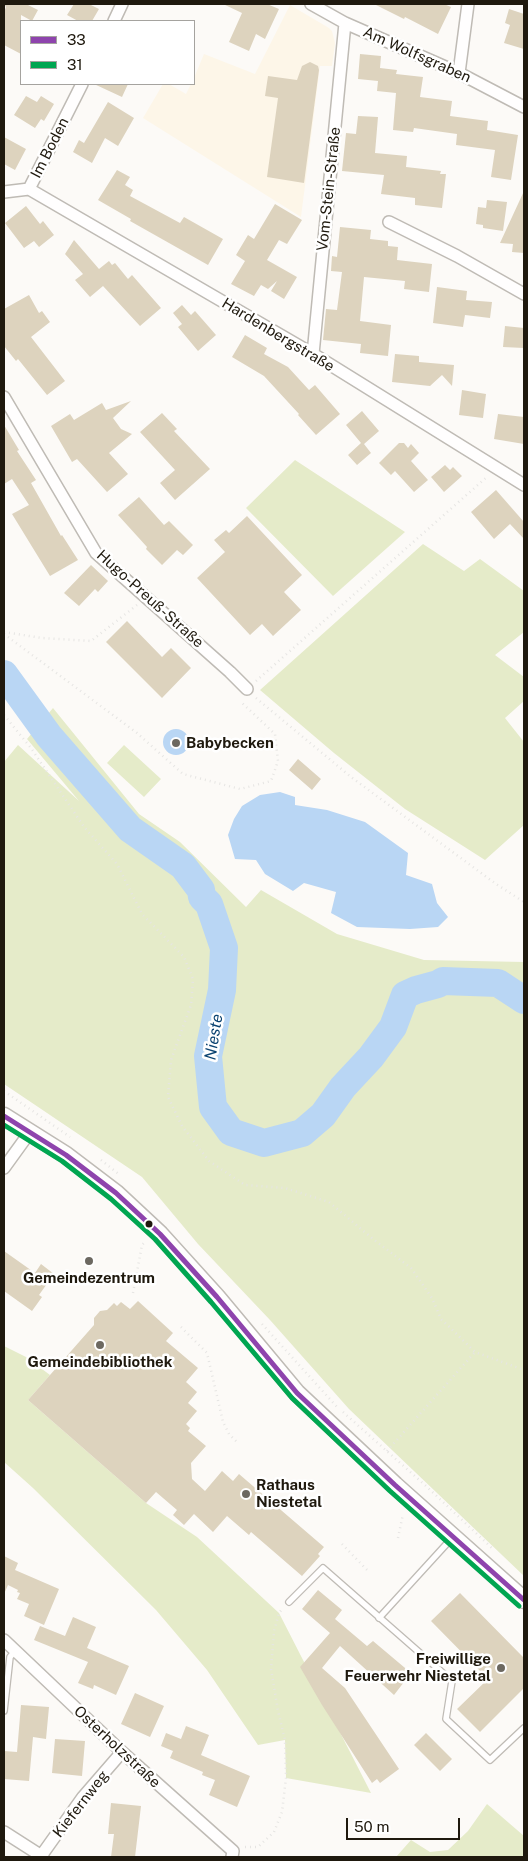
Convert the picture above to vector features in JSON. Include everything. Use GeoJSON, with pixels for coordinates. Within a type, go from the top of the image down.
{"type":"FeatureCollection","features":[{"type":"Feature","properties":{"kind":"street"},"geometry":{"type":"LineString","coordinates":[[114,20],[122,4]]}},
{"type":"Feature","properties":{"kind":"street","name":"Am Wolfsgraben"},"geometry":{"type":"LineString","coordinates":[[311,4],[345,23],[459,73],[524,107]]}},
{"type":"Feature","properties":{"kind":"street"},"geometry":{"type":"LineString","coordinates":[[459,73],[468,4]]}},
{"type":"Feature","properties":{"kind":"street","name":"Vom-Stein-Straße"},"geometry":{"type":"LineString","coordinates":[[313,354],[345,23]]}},
{"type":"Feature","properties":{"kind":"street","name":"Im Boden"},"geometry":{"type":"LineString","coordinates":[[4,192],[29,189],[81,85]]}},
{"type":"Feature","properties":{"kind":"street","name":"Hardenbergstraße"},"geometry":{"type":"LineString","coordinates":[[29,189],[313,354],[524,485]]}},
{"type":"Feature","properties":{"kind":"street"},"geometry":{"type":"LineString","coordinates":[[389,222],[457,256],[524,294]]}},
{"type":"Feature","properties":{"kind":"street","name":"Hugo-Preuß-Straße"},"geometry":{"type":"LineString","coordinates":[[4,397],[96,552],[247,689]]}},
{"type":"Feature","properties":{"kind":"street"},"geometry":{"type":"LineString","coordinates":[[4,1116],[66,1155],[116,1193],[155,1229],[216,1297],[297,1393],[389,1479],[524,1600]]}},
{"type":"Feature","properties":{"kind":"street"},"geometry":{"type":"LineString","coordinates":[[4,1168],[30,1132]]}},
{"type":"Feature","properties":{"kind":"street","name":"Osterholzstraße"},"geometry":{"type":"LineString","coordinates":[[4,1640],[232,1854]]}},
{"type":"Feature","properties":{"kind":"street","name":"Kiefernweg"},"geometry":{"type":"LineString","coordinates":[[4,1832],[42,1857],[83,1797],[122,1752]]}},
{"type":"Feature","properties":{"kind":"lane"},"geometry":{"type":"LineString","coordinates":[[379,1618],[453,1536]]}},
{"type":"Feature","properties":{"kind":"lane"},"geometry":{"type":"LineString","coordinates":[[289,1602],[323,1568],[452,1681],[446,1719],[490,1760],[524,1728]]}},
{"type":"Feature","properties":{"kind":"lane"},"geometry":{"type":"LineString","coordinates":[[4,1711],[10,1656],[15,1651]]}},
{"type":"Feature","properties":{"kind":"path"},"geometry":{"type":"LineString","coordinates":[[497,469],[247,689],[350,777],[496,884],[524,902]]}},
{"type":"Feature","properties":{"kind":"path"},"geometry":{"type":"LineString","coordinates":[[4,633],[42,638],[92,641],[146,597]]}},
{"type":"Feature","properties":{"kind":"path"},"geometry":{"type":"LineString","coordinates":[[4,633],[137,733],[184,774],[240,789],[271,781],[278,761],[275,734],[234,696]]}},
{"type":"Feature","properties":{"kind":"path"},"geometry":{"type":"LineString","coordinates":[[4,715],[31,748],[84,827],[117,864],[142,914],[184,957],[193,979],[191,1005],[171,1060],[168,1097],[182,1126],[209,1161],[245,1185],[285,1188],[329,1202],[411,1268],[432,1298],[441,1319],[475,1352],[524,1370]]}},
{"type":"Feature","properties":{"kind":"path"},"geometry":{"type":"LineString","coordinates":[[4,1091],[72,1139]]}},
{"type":"Feature","properties":{"kind":"path"},"geometry":{"type":"LineString","coordinates":[[94,1155],[124,1178]]}},
{"type":"Feature","properties":{"kind":"path"},"geometry":{"type":"LineString","coordinates":[[133,1293],[142,1245],[155,1229]]}},
{"type":"Feature","properties":{"kind":"path"},"geometry":{"type":"LineString","coordinates":[[262,1324],[337,1408],[387,1451],[497,1553]]}},
{"type":"Feature","properties":{"kind":"path"},"geometry":{"type":"LineString","coordinates":[[181,1327],[208,1353],[223,1422],[229,1434],[237,1442]]}},
{"type":"Feature","properties":{"kind":"path"},"geometry":{"type":"LineString","coordinates":[[387,1451],[475,1352]]}},
{"type":"Feature","properties":{"kind":"path"},"geometry":{"type":"LineString","coordinates":[[342,1544],[369,1572]]}},
{"type":"Feature","properties":{"kind":"path"},"geometry":{"type":"LineString","coordinates":[[232,1854],[247,1846],[258,1847],[274,1832],[282,1812],[286,1778],[285,1740],[271,1669],[274,1631],[279,1613],[289,1602]]}},
{"type":"Feature","properties":{"kind":"shaded area"},"geometry":{"type":"Polygon","coordinates":[[[290,5],[332,31],[335,43],[332,66],[320,66],[301,217],[143,118],[162,85],[171,85],[186,94],[190,85],[195,85],[195,76],[204,54],[255,74],[290,5]]]}},
{"type":"Feature","properties":{"kind":"green space"},"geometry":{"type":"Polygon","coordinates":[[[295,460],[405,532],[333,596],[246,508],[295,460]]]}},
{"type":"Feature","properties":{"kind":"green space"},"geometry":{"type":"Polygon","coordinates":[[[423,544],[464,571],[480,559],[524,591],[524,632],[495,655],[524,677],[524,701],[505,718],[524,742],[524,825],[485,860],[405,809],[334,753],[260,690],[423,544]]]}},
{"type":"Feature","properties":{"kind":"green space"},"geometry":{"type":"Polygon","coordinates":[[[53,708],[139,814],[180,842],[246,907],[261,890],[337,934],[424,960],[524,962],[524,1576],[349,1409],[270,1320],[198,1244],[142,1177],[4,1084],[4,762],[18,745],[79,801],[27,739],[53,708]]]}},
{"type":"Feature","properties":{"kind":"green space"},"geometry":{"type":"Polygon","coordinates":[[[124,745],[161,779],[144,797],[107,763],[124,745]]]}},
{"type":"Feature","properties":{"kind":"green space"},"geometry":{"type":"Polygon","coordinates":[[[4,1346],[26,1357],[50,1375],[28,1400],[146,1503],[197,1537],[279,1613],[371,1793],[286,1778],[285,1740],[258,1745],[207,1670],[156,1610],[33,1488],[4,1462],[4,1346]]]}},
{"type":"Feature","properties":{"kind":"green space"},"geometry":{"type":"Polygon","coordinates":[[[487,1804],[524,1836],[524,1857],[396,1857],[411,1840],[430,1852],[448,1850],[468,1831],[487,1804]]]}},
{"type":"Feature","properties":{"kind":"water","name":"Babybecken"},"geometry":{"type":"Polygon","coordinates":[[[176,729],[185,733],[189,742],[185,751],[176,755],[167,751],[163,742],[167,733],[176,729]]]}},
{"type":"Feature","properties":{"kind":"water"},"geometry":{"type":"Polygon","coordinates":[[[280,792],[295,797],[295,805],[327,810],[365,822],[408,853],[406,875],[432,884],[437,903],[448,917],[438,927],[410,929],[357,927],[331,913],[336,892],[304,883],[293,891],[265,874],[256,860],[235,859],[228,835],[234,819],[242,806],[260,795],[280,792]]]}},
{"type":"Feature","properties":{"kind":"building"},"geometry":{"type":"Polygon","coordinates":[[[4,4],[26,4],[38,10],[33,20],[21,15],[20,53],[4,45],[4,12],[6,7],[4,4]]]}},
{"type":"Feature","properties":{"kind":"building"},"geometry":{"type":"Polygon","coordinates":[[[74,4],[89,4],[99,9],[93,20],[76,20],[67,15],[74,4]]]}},
{"type":"Feature","properties":{"kind":"building"},"geometry":{"type":"Polygon","coordinates":[[[223,4],[267,4],[279,9],[265,39],[256,34],[249,51],[229,42],[242,13],[223,4]]]}},
{"type":"Feature","properties":{"kind":"building"},"geometry":{"type":"Polygon","coordinates":[[[374,4],[444,4],[451,7],[438,34],[374,4]]]}},
{"type":"Feature","properties":{"kind":"building"},"geometry":{"type":"Polygon","coordinates":[[[509,9],[524,14],[524,49],[504,43],[510,25],[505,23],[509,9]]]}},
{"type":"Feature","properties":{"kind":"building"},"geometry":{"type":"Polygon","coordinates":[[[360,54],[381,56],[380,68],[397,70],[396,74],[423,77],[420,97],[452,101],[450,116],[488,121],[487,130],[518,135],[511,180],[491,177],[495,150],[456,145],[457,134],[414,128],[413,132],[393,130],[396,93],[377,91],[378,81],[358,79],[360,54]]]}},
{"type":"Feature","properties":{"kind":"building"},"geometry":{"type":"Polygon","coordinates":[[[310,62],[318,66],[319,70],[304,183],[267,177],[278,98],[265,96],[268,76],[297,80],[302,66],[310,62]]]}},
{"type":"Feature","properties":{"kind":"building"},"geometry":{"type":"Polygon","coordinates":[[[96,85],[128,85],[122,97],[96,85]]]}},
{"type":"Feature","properties":{"kind":"building"},"geometry":{"type":"Polygon","coordinates":[[[26,96],[37,102],[41,96],[54,104],[44,121],[41,119],[35,128],[14,115],[26,96]]]}},
{"type":"Feature","properties":{"kind":"building"},"geometry":{"type":"Polygon","coordinates":[[[108,102],[134,118],[118,146],[105,138],[92,163],[73,152],[79,140],[84,143],[108,102]]]}},
{"type":"Feature","properties":{"kind":"building"},"geometry":{"type":"Polygon","coordinates":[[[358,116],[378,117],[375,153],[407,156],[406,167],[441,171],[440,174],[446,174],[442,208],[415,205],[415,198],[381,194],[384,175],[342,171],[346,133],[356,134],[358,116]]]}},
{"type":"Feature","properties":{"kind":"building"},"geometry":{"type":"Polygon","coordinates":[[[4,137],[26,149],[15,170],[4,164],[4,137]]]}},
{"type":"Feature","properties":{"kind":"building"},"geometry":{"type":"Polygon","coordinates":[[[117,170],[130,177],[125,185],[133,190],[130,196],[180,223],[184,217],[223,239],[208,265],[130,221],[131,219],[98,200],[117,170]]]}},
{"type":"Feature","properties":{"kind":"building"},"geometry":{"type":"Polygon","coordinates":[[[524,191],[524,253],[512,252],[513,244],[500,243],[524,191]]]}},
{"type":"Feature","properties":{"kind":"building"},"geometry":{"type":"Polygon","coordinates":[[[487,200],[507,202],[503,231],[483,228],[483,225],[476,224],[478,207],[486,208],[487,200]]]}},
{"type":"Feature","properties":{"kind":"building"},"geometry":{"type":"Polygon","coordinates":[[[275,204],[302,220],[287,244],[279,240],[267,260],[297,277],[284,299],[271,291],[277,281],[268,289],[261,285],[254,296],[231,284],[245,261],[236,255],[248,235],[254,239],[275,204]]]}},
{"type":"Feature","properties":{"kind":"building"},"geometry":{"type":"Polygon","coordinates":[[[26,206],[40,224],[43,221],[54,235],[39,247],[34,241],[24,248],[5,223],[26,206]]]}},
{"type":"Feature","properties":{"kind":"building"},"geometry":{"type":"Polygon","coordinates":[[[340,227],[371,230],[370,239],[388,241],[388,246],[398,247],[397,260],[432,264],[429,292],[404,289],[405,281],[364,277],[360,321],[391,325],[388,356],[360,353],[361,344],[323,340],[326,309],[337,310],[342,272],[331,271],[332,256],[337,257],[340,227]]]}},
{"type":"Feature","properties":{"kind":"building"},"geometry":{"type":"Polygon","coordinates":[[[74,240],[99,269],[109,261],[112,265],[115,263],[128,279],[132,275],[161,308],[140,326],[103,286],[90,297],[75,280],[83,274],[65,254],[74,240]]]}},
{"type":"Feature","properties":{"kind":"building"},"geometry":{"type":"Polygon","coordinates":[[[437,287],[467,291],[466,300],[492,302],[490,318],[465,315],[463,327],[433,323],[437,287]]]}},
{"type":"Feature","properties":{"kind":"building"},"geometry":{"type":"Polygon","coordinates":[[[29,295],[39,313],[42,311],[50,322],[31,337],[65,381],[47,395],[18,359],[16,361],[4,346],[4,309],[29,295]]]}},
{"type":"Feature","properties":{"kind":"building"},"geometry":{"type":"Polygon","coordinates":[[[182,305],[191,315],[195,311],[216,335],[198,351],[178,327],[182,324],[173,313],[182,305]]]}},
{"type":"Feature","properties":{"kind":"building"},"geometry":{"type":"Polygon","coordinates":[[[505,326],[524,328],[524,348],[503,347],[505,326]]]}},
{"type":"Feature","properties":{"kind":"building"},"geometry":{"type":"Polygon","coordinates":[[[245,335],[267,348],[264,354],[288,367],[309,390],[315,385],[340,414],[316,435],[264,376],[232,357],[245,335]]]}},
{"type":"Feature","properties":{"kind":"building"},"geometry":{"type":"Polygon","coordinates":[[[395,354],[419,356],[419,362],[454,365],[452,386],[442,375],[430,386],[392,382],[395,354]]]}},
{"type":"Feature","properties":{"kind":"building"},"geometry":{"type":"Polygon","coordinates":[[[462,390],[486,394],[483,418],[459,415],[462,390]]]}},
{"type":"Feature","properties":{"kind":"building"},"geometry":{"type":"Polygon","coordinates":[[[131,401],[113,418],[121,429],[132,434],[109,453],[128,474],[107,492],[77,459],[72,462],[51,426],[70,414],[74,420],[102,403],[106,410],[131,401]]]}},
{"type":"Feature","properties":{"kind":"building"},"geometry":{"type":"Polygon","coordinates":[[[362,411],[379,431],[364,444],[371,453],[357,465],[348,455],[361,443],[346,425],[362,411]]]}},
{"type":"Feature","properties":{"kind":"building"},"geometry":{"type":"Polygon","coordinates":[[[162,413],[177,429],[174,431],[210,469],[175,500],[160,483],[175,470],[140,432],[162,413]]]}},
{"type":"Feature","properties":{"kind":"building"},"geometry":{"type":"Polygon","coordinates":[[[498,414],[524,417],[524,444],[494,439],[498,414]]]}},
{"type":"Feature","properties":{"kind":"building"},"geometry":{"type":"Polygon","coordinates":[[[4,425],[19,450],[17,451],[36,480],[31,483],[61,536],[78,560],[50,576],[12,514],[29,505],[12,479],[4,484],[4,425]]]}},
{"type":"Feature","properties":{"kind":"building"},"geometry":{"type":"Polygon","coordinates":[[[399,443],[404,443],[408,448],[411,444],[419,453],[411,461],[428,480],[414,492],[395,471],[391,475],[379,463],[399,443]]]}},
{"type":"Feature","properties":{"kind":"building"},"geometry":{"type":"Polygon","coordinates":[[[445,465],[450,470],[453,467],[462,476],[444,492],[431,477],[445,465]]]}},
{"type":"Feature","properties":{"kind":"building"},"geometry":{"type":"Polygon","coordinates":[[[496,490],[524,522],[524,539],[510,524],[494,539],[471,512],[496,490]]]}},
{"type":"Feature","properties":{"kind":"building"},"geometry":{"type":"Polygon","coordinates":[[[139,497],[164,525],[169,521],[193,545],[183,555],[177,550],[162,565],[118,515],[139,497]]]}},
{"type":"Feature","properties":{"kind":"building"},"geometry":{"type":"Polygon","coordinates":[[[247,516],[302,575],[284,592],[301,610],[273,636],[262,624],[250,635],[197,578],[225,552],[214,540],[226,530],[229,533],[247,516]]]}},
{"type":"Feature","properties":{"kind":"building"},"geometry":{"type":"Polygon","coordinates":[[[91,565],[108,581],[98,592],[95,589],[79,606],[64,593],[91,565]]]}},
{"type":"Feature","properties":{"kind":"building"},"geometry":{"type":"Polygon","coordinates":[[[127,621],[162,657],[171,648],[191,668],[162,698],[106,642],[127,621]]]}},
{"type":"Feature","properties":{"kind":"building"},"geometry":{"type":"Polygon","coordinates":[[[298,759],[321,779],[312,790],[289,770],[298,759]]]}},
{"type":"Feature","properties":{"kind":"building"},"geometry":{"type":"Polygon","coordinates":[[[4,1251],[35,1273],[41,1264],[54,1274],[39,1295],[42,1297],[32,1311],[4,1291],[4,1251]]]}},
{"type":"Feature","properties":{"kind":"building"},"geometry":{"type":"Polygon","coordinates":[[[138,1301],[173,1333],[166,1341],[198,1368],[186,1382],[197,1392],[188,1403],[197,1411],[186,1424],[190,1428],[188,1431],[206,1446],[191,1463],[192,1479],[205,1491],[222,1471],[233,1481],[239,1474],[324,1547],[318,1554],[320,1556],[302,1576],[251,1532],[249,1535],[227,1516],[213,1532],[194,1514],[184,1525],[173,1515],[177,1510],[156,1492],[146,1503],[28,1400],[94,1325],[94,1318],[100,1311],[107,1310],[114,1303],[117,1306],[121,1302],[130,1309],[138,1301]]]}},
{"type":"Feature","properties":{"kind":"building"},"geometry":{"type":"Polygon","coordinates":[[[4,1556],[18,1563],[15,1570],[59,1589],[44,1625],[24,1616],[29,1604],[17,1599],[20,1593],[17,1592],[18,1590],[8,1585],[4,1594],[4,1556]]]}},
{"type":"Feature","properties":{"kind":"building"},"geometry":{"type":"Polygon","coordinates":[[[318,1590],[342,1610],[335,1619],[367,1646],[373,1641],[411,1673],[394,1695],[340,1646],[322,1668],[345,1688],[399,1769],[380,1783],[377,1779],[372,1783],[300,1667],[330,1633],[302,1609],[318,1590]]]}},
{"type":"Feature","properties":{"kind":"building","name":"Freiwillige Feuerwehr Niestetal"},"geometry":{"type":"Polygon","coordinates":[[[460,1593],[524,1658],[524,1688],[480,1732],[457,1709],[488,1679],[431,1621],[460,1593]]]}},
{"type":"Feature","properties":{"kind":"building"},"geometry":{"type":"Polygon","coordinates":[[[73,1617],[96,1627],[87,1648],[129,1666],[116,1695],[94,1685],[93,1689],[78,1683],[88,1662],[34,1640],[40,1626],[65,1636],[73,1617]]]}},
{"type":"Feature","properties":{"kind":"building"},"geometry":{"type":"Polygon","coordinates":[[[135,1693],[164,1706],[150,1737],[121,1724],[135,1693]]]}},
{"type":"Feature","properties":{"kind":"building"},"geometry":{"type":"Polygon","coordinates":[[[21,1705],[49,1707],[46,1739],[33,1737],[29,1781],[4,1779],[4,1751],[17,1752],[21,1705]]]}},
{"type":"Feature","properties":{"kind":"building"},"geometry":{"type":"Polygon","coordinates":[[[186,1726],[209,1735],[201,1755],[250,1776],[237,1807],[209,1795],[215,1780],[202,1775],[203,1772],[170,1758],[173,1751],[161,1746],[166,1733],[181,1739],[186,1726]]]}},
{"type":"Feature","properties":{"kind":"building"},"geometry":{"type":"Polygon","coordinates":[[[426,1733],[452,1759],[440,1771],[414,1745],[426,1733]]]}},
{"type":"Feature","properties":{"kind":"building"},"geometry":{"type":"Polygon","coordinates":[[[55,1739],[85,1741],[82,1776],[52,1773],[55,1739]]]}},
{"type":"Feature","properties":{"kind":"building"},"geometry":{"type":"Polygon","coordinates":[[[111,1803],[141,1806],[135,1857],[111,1857],[114,1834],[108,1834],[111,1803]]]}},
{"type":"Feature","properties":{"kind":"waterway","name":"Nieste"},"geometry":{"type":"LineString","coordinates":[[4,674],[49,736],[130,829],[183,866],[201,890],[202,897],[209,904],[224,948],[222,990],[208,1056],[213,1107],[231,1132],[264,1143],[302,1133],[323,1115],[343,1087],[371,1057],[393,1027],[405,995],[416,990],[443,981],[498,983],[524,1000]]}},
{"type":"Feature","properties":{"kind":"transit line","name":"33"},"geometry":{"type":"LineString","coordinates":[[4,1116],[66,1155],[116,1193],[160,1234],[217,1297],[297,1393],[395,1485],[524,1600]]}},
{"type":"Feature","properties":{"kind":"transit line","name":"31"},"geometry":{"type":"LineString","coordinates":[[4,1125],[62,1161],[111,1199],[155,1239],[292,1398],[390,1491],[519,1606]]}},
{"type":"Feature","properties":{"kind":"place","name":"Babybecken"},"geometry":{"type":"Point","coordinates":[176,743]}},
{"type":"Feature","properties":{"kind":"place","name":"Gemeindezentrum"},"geometry":{"type":"Point","coordinates":[89,1261]}},
{"type":"Feature","properties":{"kind":"place","name":"Gemeindebibliothek"},"geometry":{"type":"Point","coordinates":[100,1345]}},
{"type":"Feature","properties":{"kind":"place","name":"Rathaus Niestetal"},"geometry":{"type":"Point","coordinates":[246,1494]}},
{"type":"Feature","properties":{"kind":"place","name":"Freiwillige Feuerwehr Niestetal"},"geometry":{"type":"Point","coordinates":[501,1668]}}]}
